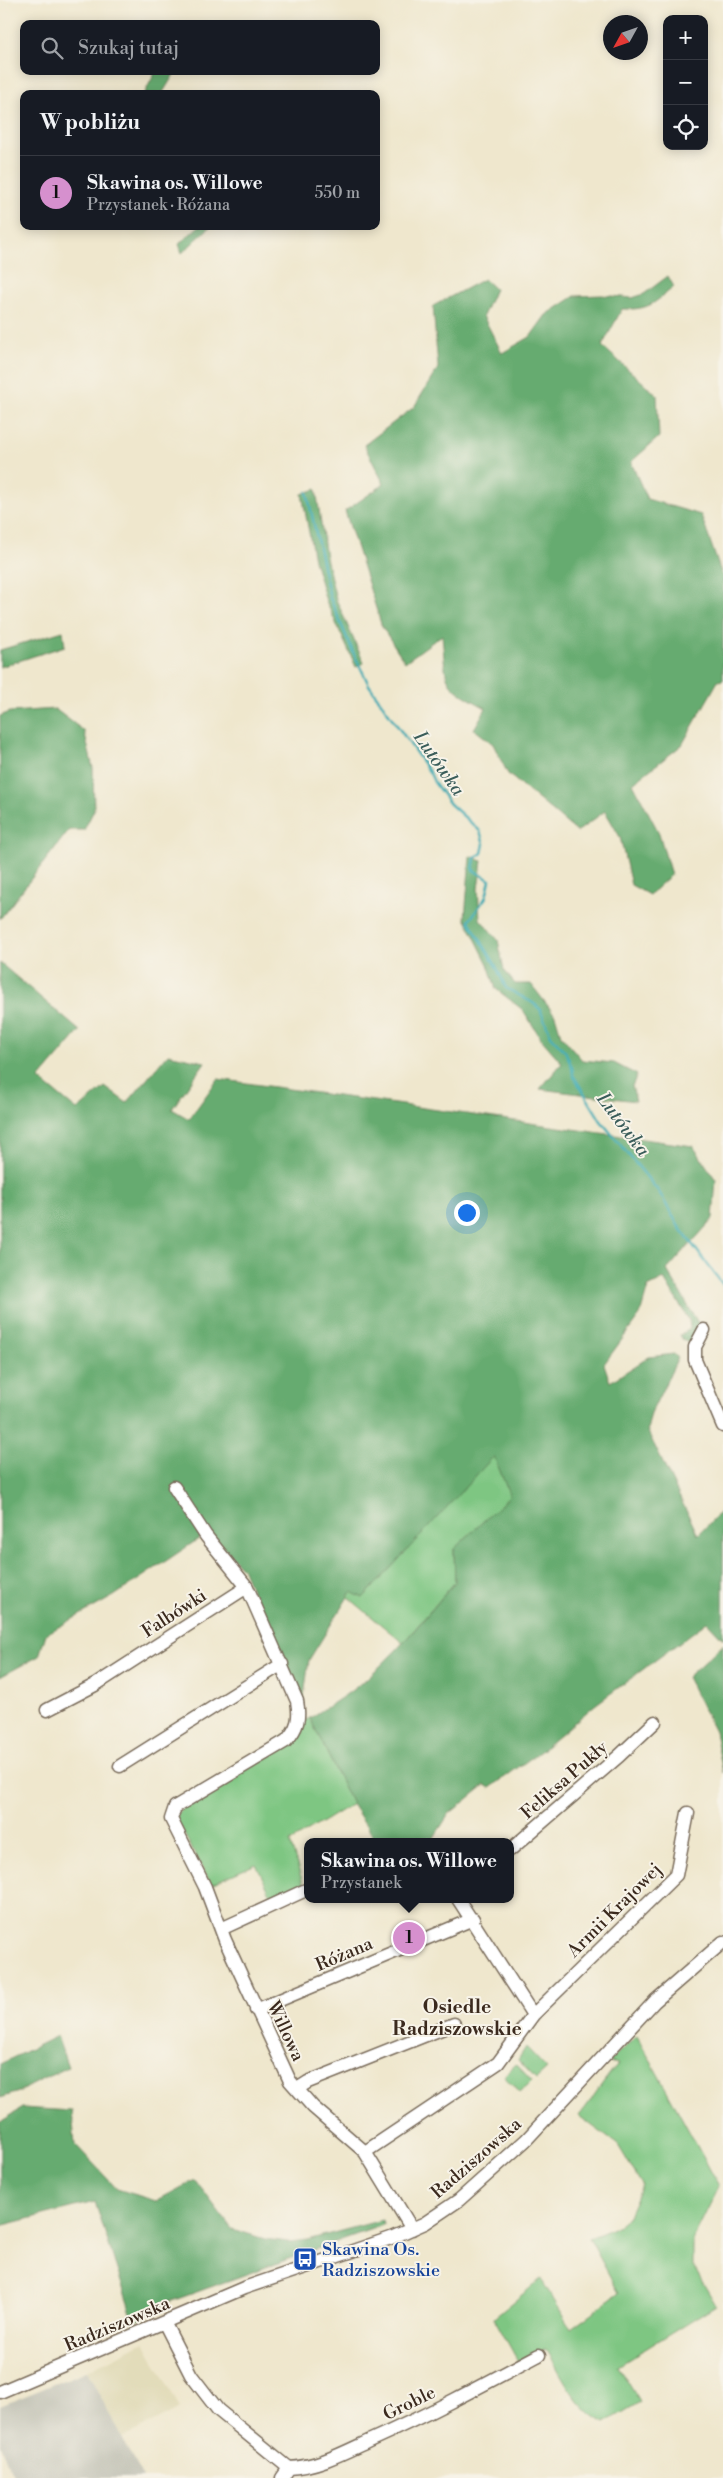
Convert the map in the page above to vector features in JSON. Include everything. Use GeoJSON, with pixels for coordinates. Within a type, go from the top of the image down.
{"type":"FeatureCollection","features":[{"type":"Feature","properties":{"kind":"street"},"geometry":{"type":"LineString","coordinates":[[704,1330],[695,1347],[695,1360],[723,1426]]}},
{"type":"Feature","properties":{"kind":"street"},"geometry":{"type":"LineString","coordinates":[[120,1766],[282,1664],[247,1587],[206,1536],[174,1487]]}},
{"type":"Feature","properties":{"kind":"street","name":"Falbówki"},"geometry":{"type":"LineString","coordinates":[[47,1710],[95,1685],[247,1587]]}},
{"type":"Feature","properties":{"kind":"street","name":"Willowa"},"geometry":{"type":"LineString","coordinates":[[282,1664],[297,1701],[299,1715],[297,1730],[286,1741],[176,1807],[171,1819],[205,1887],[256,2010],[290,2081],[313,2108],[365,2152],[412,2229]]}},
{"type":"Feature","properties":{"kind":"street","name":"Feliksa Pukły"},"geometry":{"type":"LineString","coordinates":[[514,1847],[619,1756],[655,1722]]}},
{"type":"Feature","properties":{"kind":"street","name":"Feliksa Pukły"},"geometry":{"type":"LineString","coordinates":[[514,1839],[615,1751],[639,1736]]}},
{"type":"Feature","properties":{"kind":"street","name":"Armii Krajowej"},"geometry":{"type":"LineString","coordinates":[[365,2152],[498,2063],[533,2015],[676,1875],[688,1813]]}},
{"type":"Feature","properties":{"kind":"street"},"geometry":{"type":"LineString","coordinates":[[221,1929],[304,1891]]}},
{"type":"Feature","properties":{"kind":"street"},"geometry":{"type":"LineString","coordinates":[[461,1903],[533,2015]]}},
{"type":"Feature","properties":{"kind":"street","name":"Różana"},"geometry":{"type":"LineString","coordinates":[[256,2010],[473,1919]]}},
{"type":"Feature","properties":{"kind":"street","name":"Radziszowska"},"geometry":{"type":"LineString","coordinates":[[0,2392],[265,2279],[341,2256],[412,2229],[459,2200],[526,2140],[655,2001],[723,1942]]}},
{"type":"Feature","properties":{"kind":"street"},"geometry":{"type":"LineString","coordinates":[[297,2089],[308,2082],[454,2024]]}},
{"type":"Feature","properties":{"kind":"street","name":"Groble"},"geometry":{"type":"LineString","coordinates":[[164,2322],[191,2375],[218,2410],[285,2473],[326,2460],[423,2417],[539,2355]]}},
{"type":"Feature","properties":{"kind":"shaded area"},"geometry":{"type":"Polygon","coordinates":[[[144,2342],[180,2408],[122,2438],[87,2371],[144,2342]]]}},
{"type":"Feature","properties":{"kind":"shaded area"},"geometry":{"type":"Polygon","coordinates":[[[87,2371],[143,2478],[14,2478],[0,2445],[0,2406],[87,2371]]]}},
{"type":"Feature","properties":{"kind":"green space"},"geometry":{"type":"Polygon","coordinates":[[[154,75],[174,75],[164,90],[146,90],[154,75]]]}},
{"type":"Feature","properties":{"kind":"green space"},"geometry":{"type":"Polygon","coordinates":[[[195,230],[207,230],[182,253],[179,244],[195,230]]]}},
{"type":"Feature","properties":{"kind":"green space"},"geometry":{"type":"Polygon","coordinates":[[[668,276],[674,287],[650,305],[622,309],[602,346],[657,395],[659,437],[631,462],[647,499],[701,515],[723,578],[723,680],[718,681],[682,745],[633,783],[659,833],[671,875],[649,895],[631,885],[620,837],[605,811],[577,832],[508,774],[493,744],[474,729],[486,708],[460,693],[449,681],[446,673],[442,635],[405,662],[382,627],[345,511],[384,484],[364,445],[414,407],[438,368],[433,306],[484,279],[495,289],[483,316],[502,353],[530,337],[546,315],[575,296],[602,295],[632,298],[644,294],[668,276]]]}},
{"type":"Feature","properties":{"kind":"green space"},"geometry":{"type":"Polygon","coordinates":[[[316,489],[326,557],[336,599],[364,663],[356,667],[326,601],[314,560],[302,494],[316,489]]]}},
{"type":"Feature","properties":{"kind":"green space"},"geometry":{"type":"Polygon","coordinates":[[[63,631],[65,646],[0,667],[0,650],[63,631]]]}},
{"type":"Feature","properties":{"kind":"green space"},"geometry":{"type":"Polygon","coordinates":[[[55,709],[84,731],[93,768],[94,810],[84,830],[69,830],[0,919],[0,716],[10,712],[55,709]]]}},
{"type":"Feature","properties":{"kind":"green space"},"geometry":{"type":"Polygon","coordinates":[[[470,856],[482,861],[478,889],[480,919],[498,940],[504,970],[515,984],[531,984],[555,1015],[561,1035],[582,1060],[614,1063],[637,1075],[632,1086],[636,1101],[540,1089],[562,1063],[542,1040],[523,1010],[496,989],[488,964],[465,918],[470,856]]]}},
{"type":"Feature","properties":{"kind":"green space"},"geometry":{"type":"Polygon","coordinates":[[[0,963],[80,1031],[39,1079],[77,1110],[105,1087],[127,1103],[168,1054],[205,1062],[172,1109],[189,1119],[218,1079],[693,1146],[716,1180],[713,1219],[667,1270],[701,1328],[690,1344],[683,1340],[680,1335],[690,1329],[689,1320],[664,1279],[648,1287],[640,1315],[604,1364],[610,1382],[649,1357],[674,1354],[678,1358],[651,1413],[647,1430],[698,1535],[723,1509],[723,1639],[707,1622],[595,1705],[542,1750],[490,1788],[485,1785],[449,1814],[434,1838],[374,1838],[352,1804],[310,1718],[350,1692],[382,1664],[408,1638],[455,1582],[454,1549],[510,1496],[494,1456],[363,1598],[351,1592],[309,1660],[302,1710],[242,1568],[209,1532],[114,1596],[46,1634],[39,1656],[0,1677],[0,963]]]}},
{"type":"Feature","properties":{"kind":"green space"},"geometry":{"type":"Polygon","coordinates":[[[494,1455],[510,1496],[454,1549],[455,1582],[403,1643],[348,1597],[351,1591],[363,1598],[494,1455]]]}},
{"type":"Feature","properties":{"kind":"green space"},"geometry":{"type":"Polygon","coordinates":[[[723,1644],[723,1773],[715,1732],[687,1677],[723,1644]]]}},
{"type":"Feature","properties":{"kind":"green space"},"geometry":{"type":"Polygon","coordinates":[[[310,1718],[352,1804],[290,1842],[304,1886],[273,1900],[256,1864],[211,1884],[176,1819],[178,1814],[189,1803],[231,1777],[300,1723],[310,1718]]]}},
{"type":"Feature","properties":{"kind":"green space"},"geometry":{"type":"Polygon","coordinates":[[[57,2036],[68,2067],[16,2093],[0,2098],[0,2064],[57,2036]]]}},
{"type":"Feature","properties":{"kind":"green space"},"geometry":{"type":"Polygon","coordinates":[[[637,2036],[719,2186],[693,2239],[693,2266],[716,2305],[618,2366],[640,2402],[605,2423],[595,2417],[578,2401],[548,2352],[545,2350],[519,2363],[494,2318],[541,2279],[571,2328],[619,2293],[589,2238],[619,2225],[629,2215],[642,2185],[618,2145],[579,2116],[618,2064],[608,2062],[637,2036]]]}},
{"type":"Feature","properties":{"kind":"green space"},"geometry":{"type":"Polygon","coordinates":[[[526,2047],[547,2069],[536,2079],[518,2060],[526,2047]]]}},
{"type":"Feature","properties":{"kind":"green space"},"geometry":{"type":"Polygon","coordinates":[[[516,2064],[532,2081],[519,2093],[504,2076],[516,2064]]]}},
{"type":"Feature","properties":{"kind":"green space"},"geometry":{"type":"Polygon","coordinates":[[[23,2108],[72,2111],[75,2144],[117,2189],[156,2201],[195,2180],[232,2229],[265,2239],[289,2242],[307,2240],[382,2220],[383,2225],[169,2302],[134,2322],[95,2202],[0,2226],[0,2122],[23,2108]]]}},
{"type":"Feature","properties":{"kind":"waterway","name":"Lutówka"},"geometry":{"type":"LineString","coordinates":[[307,492],[330,598],[369,685],[450,804],[480,831],[484,844],[482,853],[475,858],[473,870],[490,880],[486,897],[469,921],[496,966],[506,988],[540,1009],[551,1036],[565,1051],[572,1067],[573,1075],[601,1121],[659,1192],[679,1227],[723,1285]]}},
{"type":"Feature","properties":{"kind":"place","name":"Skawina os. Willowe"},"geometry":{"type":"Point","coordinates":[409,1938]}},
{"type":"Feature","properties":{"kind":"place","name":"Skawina Os. Radziszowskie"},"geometry":{"type":"Point","coordinates":[305,2259]}},
{"type":"Feature","properties":{"kind":"district","name":"Osiedle Radziszowskie"},"geometry":{"type":"Point","coordinates":[457,2017]}}]}
